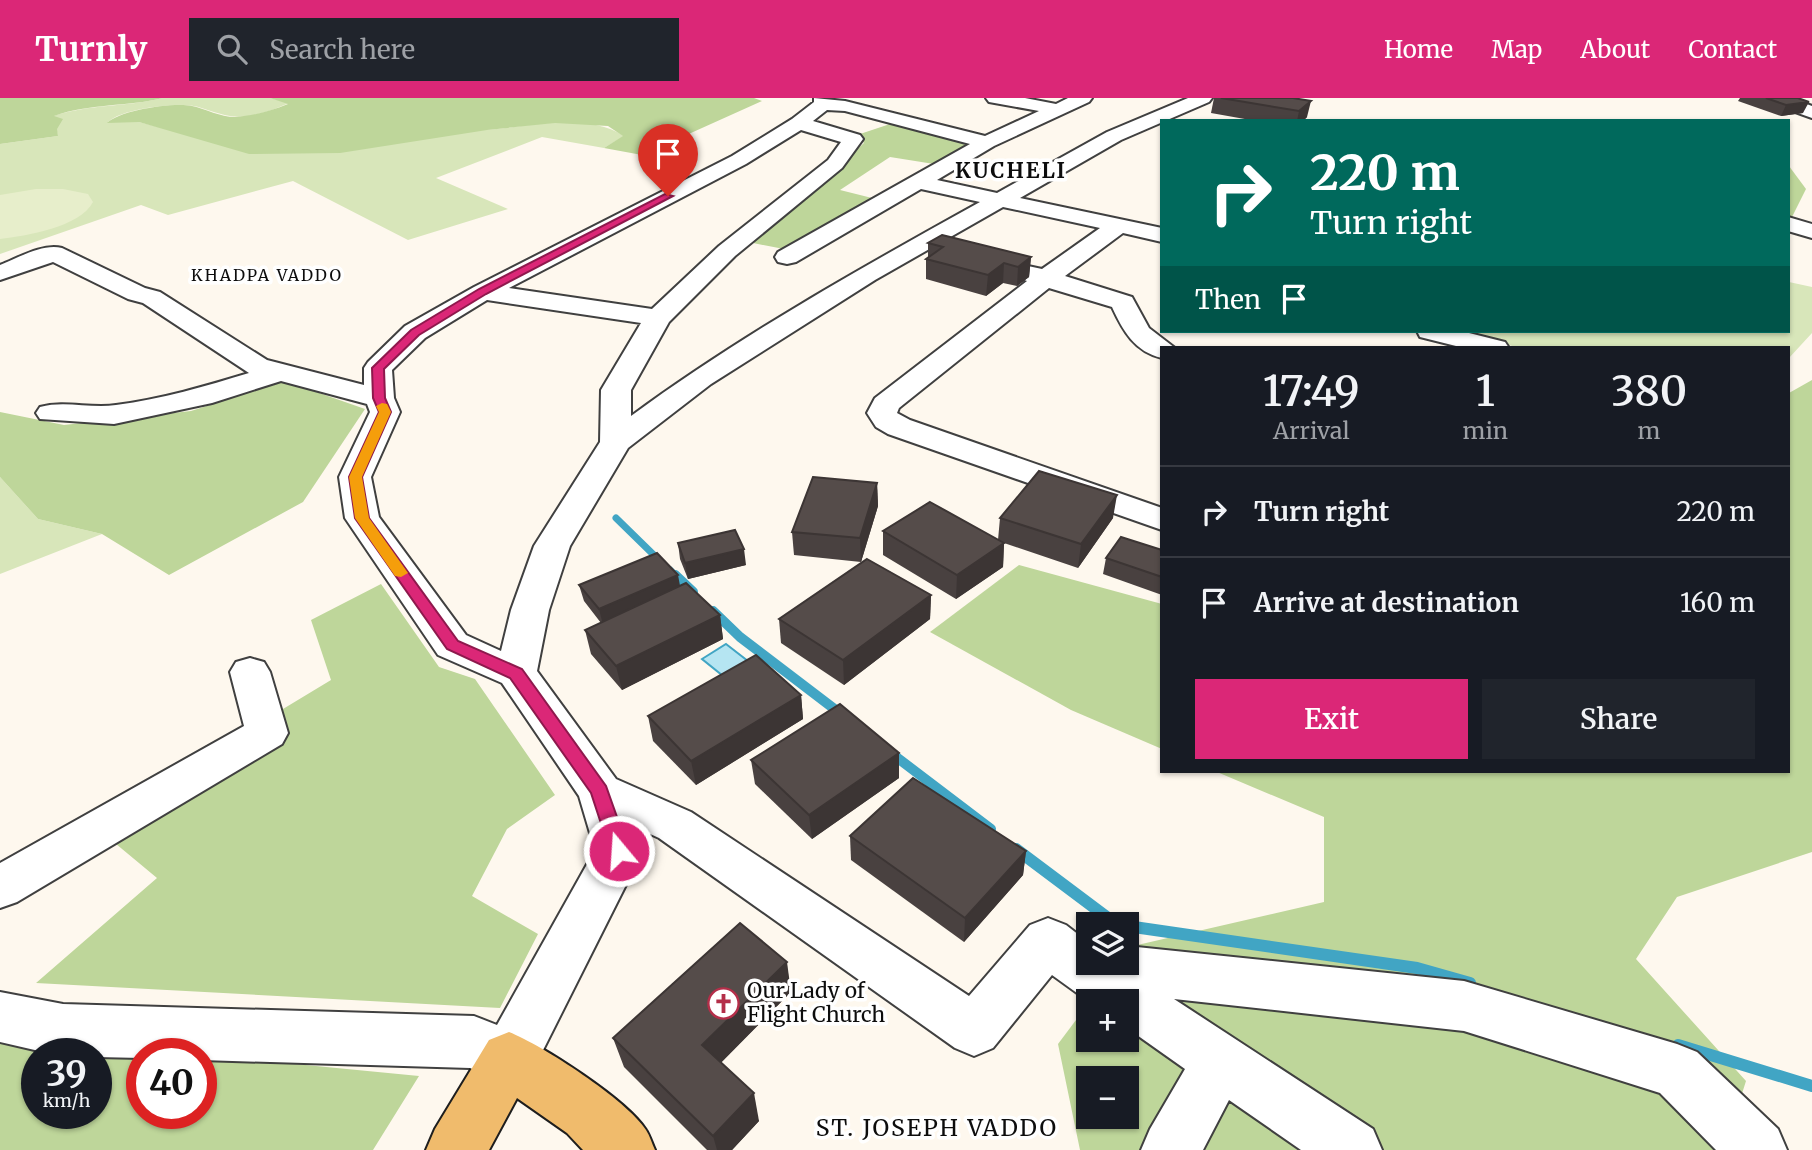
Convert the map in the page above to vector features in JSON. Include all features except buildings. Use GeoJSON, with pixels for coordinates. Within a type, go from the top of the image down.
{"type":"FeatureCollection","features":[{"type":"Feature","properties":{"kind":"main road"},"geometry":{"type":"LineString","coordinates":[[456,1150],[509,1059],[587,1113],[625,1150]]}},
{"type":"Feature","properties":{"kind":"street"},"geometry":{"type":"LineString","coordinates":[[995,98],[1056,109]]}},
{"type":"Feature","properties":{"kind":"street"},"geometry":{"type":"LineString","coordinates":[[787,257],[987,142],[1083,98]]}},
{"type":"Feature","properties":{"kind":"street"},"geometry":{"type":"LineString","coordinates":[[516,673],[530,610],[552,546],[616,442],[844,270],[923,243],[1114,136],[1203,98]]}},
{"type":"Feature","properties":{"kind":"street"},"geometry":{"type":"LineString","coordinates":[[1773,98],[1812,112]]}},
{"type":"Feature","properties":{"kind":"street"},"geometry":{"type":"LineString","coordinates":[[0,1017],[63,1030],[474,1042],[509,1059],[619,851],[600,791],[516,673],[452,645],[362,518],[355,477],[385,412],[379,398],[378,368],[415,332],[483,292],[739,160],[799,123],[823,101],[987,142]]}},
{"type":"Feature","properties":{"kind":"street"},"geometry":{"type":"LineString","coordinates":[[1030,121],[1114,136]]}},
{"type":"Feature","properties":{"kind":"street"},"geometry":{"type":"LineString","coordinates":[[616,442],[615,390],[658,318],[727,251],[835,163],[853,139],[799,123]]}},
{"type":"Feature","properties":{"kind":"street"},"geometry":{"type":"LineString","coordinates":[[918,182],[1160,235]]}},
{"type":"Feature","properties":{"kind":"street"},"geometry":{"type":"LineString","coordinates":[[1790,225],[1812,231]]}},
{"type":"Feature","properties":{"kind":"street"},"geometry":{"type":"LineString","coordinates":[[1118,227],[1046,278],[886,404],[882,412],[887,421],[899,427],[1160,519]]}},
{"type":"Feature","properties":{"kind":"street"},"geometry":{"type":"LineString","coordinates":[[923,243],[960,254]]}},
{"type":"Feature","properties":{"kind":"street"},"geometry":{"type":"LineString","coordinates":[[727,251],[787,257],[844,270]]}},
{"type":"Feature","properties":{"kind":"street"},"geometry":{"type":"LineString","coordinates":[[0,273],[54,253],[137,294],[152,297],[257,366],[379,398]]}},
{"type":"Feature","properties":{"kind":"street"},"geometry":{"type":"LineString","coordinates":[[1009,267],[1123,302],[1139,333],[1160,349]]}},
{"type":"Feature","properties":{"kind":"street"},"geometry":{"type":"LineString","coordinates":[[483,292],[658,318]]}},
{"type":"Feature","properties":{"kind":"street"},"geometry":{"type":"LineString","coordinates":[[1438,333],[1487,346]]}},
{"type":"Feature","properties":{"kind":"street"},"geometry":{"type":"LineString","coordinates":[[51,413],[114,415],[202,397],[283,371]]}},
{"type":"Feature","properties":{"kind":"street"},"geometry":{"type":"LineString","coordinates":[[0,887],[267,733],[250,671]]}},
{"type":"Feature","properties":{"kind":"street"},"geometry":{"type":"LineString","coordinates":[[600,791],[675,824],[974,1030],[1048,941],[1076,963]]}},
{"type":"Feature","properties":{"kind":"street"},"geometry":{"type":"LineString","coordinates":[[1139,971],[1464,1006],[1677,1071],[1757,1150]]}},
{"type":"Feature","properties":{"kind":"street"},"geometry":{"type":"LineString","coordinates":[[1093,975],[1352,1150]]}},
{"type":"Feature","properties":{"kind":"street"},"geometry":{"type":"LineString","coordinates":[[1171,1150],[1220,1060]]}},
{"type":"Feature","properties":{"kind":"green space"},"geometry":{"type":"Polygon","coordinates":[[[0,98],[163,98],[68,112],[54,116],[63,119],[57,129],[58,136],[0,144],[0,98]]]}},
{"type":"Feature","properties":{"kind":"green space"},"geometry":{"type":"Polygon","coordinates":[[[163,98],[270,98],[289,103],[260,114],[238,117],[187,105],[168,105],[123,114],[108,122],[139,122],[186,134],[478,130],[572,122],[608,128],[624,136],[604,148],[542,137],[436,178],[508,209],[408,240],[293,181],[168,215],[141,205],[0,254],[0,144],[58,136],[53,116],[67,112],[163,98]]]}},
{"type":"Feature","properties":{"kind":"green space"},"geometry":{"type":"Polygon","coordinates":[[[270,98],[754,98],[762,101],[642,155],[604,148],[623,136],[608,126],[555,123],[487,130],[340,153],[249,154],[139,122],[107,123],[123,114],[161,106],[192,106],[235,117],[262,113],[288,104],[270,98]]]}},
{"type":"Feature","properties":{"kind":"green space"},"geometry":{"type":"Polygon","coordinates":[[[893,123],[971,142],[934,164],[890,157],[840,190],[876,199],[789,250],[753,243],[864,143],[857,135],[893,123]]]}},
{"type":"Feature","properties":{"kind":"green space"},"geometry":{"type":"Polygon","coordinates":[[[1790,167],[1806,189],[1790,221],[1790,167]]]}},
{"type":"Feature","properties":{"kind":"green space"},"geometry":{"type":"Polygon","coordinates":[[[36,189],[63,189],[88,194],[93,202],[86,211],[65,224],[37,233],[0,239],[0,195],[36,189]]]}},
{"type":"Feature","properties":{"kind":"green space"},"geometry":{"type":"Polygon","coordinates":[[[1790,282],[1812,287],[1812,333],[1790,357],[1790,346],[1512,346],[1463,333],[1790,333],[1790,282]]]}},
{"type":"Feature","properties":{"kind":"green space"},"geometry":{"type":"Polygon","coordinates":[[[1812,380],[1812,852],[1677,897],[1636,959],[1746,1081],[1724,1150],[1080,1150],[1058,1044],[1076,1020],[1076,1052],[1139,1052],[1139,989],[1127,989],[1127,975],[1139,975],[1139,945],[1324,902],[1324,817],[1219,773],[1790,773],[1790,392],[1812,380]]]}},
{"type":"Feature","properties":{"kind":"green space"},"geometry":{"type":"Polygon","coordinates":[[[285,381],[365,409],[303,502],[169,575],[102,534],[38,519],[0,477],[0,412],[64,425],[191,411],[285,381]]]}},
{"type":"Feature","properties":{"kind":"green space"},"geometry":{"type":"Polygon","coordinates":[[[0,477],[38,519],[102,534],[0,574],[0,477]]]}},
{"type":"Feature","properties":{"kind":"green space"},"geometry":{"type":"Polygon","coordinates":[[[1019,565],[1160,603],[1160,748],[1071,710],[930,632],[1019,565]]]}},
{"type":"Feature","properties":{"kind":"green space"},"geometry":{"type":"Polygon","coordinates":[[[381,584],[439,667],[475,679],[555,795],[507,829],[472,896],[538,934],[500,1008],[36,983],[157,878],[92,824],[331,680],[311,620],[381,584]]]}},
{"type":"Feature","properties":{"kind":"green space"},"geometry":{"type":"Polygon","coordinates":[[[0,1035],[22,1038],[21,1129],[112,1129],[112,1050],[126,1052],[126,1129],[217,1129],[217,1057],[419,1076],[373,1150],[0,1150],[0,1035]]]}},
{"type":"Feature","properties":{"kind":"water"},"geometry":{"type":"Polygon","coordinates":[[[726,644],[762,672],[738,688],[702,659],[726,644]]]}},
{"type":"Feature","properties":{"kind":"waterway"},"geometry":{"type":"LineString","coordinates":[[616,518],[660,561]]}},
{"type":"Feature","properties":{"kind":"waterway"},"geometry":{"type":"LineString","coordinates":[[670,570],[675,575]]}},
{"type":"Feature","properties":{"kind":"waterway"},"geometry":{"type":"LineString","coordinates":[[675,575],[693,592]]}},
{"type":"Feature","properties":{"kind":"waterway"},"geometry":{"type":"LineString","coordinates":[[713,611],[740,637],[841,714]]}},
{"type":"Feature","properties":{"kind":"waterway"},"geometry":{"type":"LineString","coordinates":[[891,753],[991,829]]}},
{"type":"Feature","properties":{"kind":"waterway"},"geometry":{"type":"LineString","coordinates":[[1016,849],[1100,912]]}},
{"type":"Feature","properties":{"kind":"waterway"},"geometry":{"type":"LineString","coordinates":[[1139,928],[1417,968],[1470,983]]}},
{"type":"Feature","properties":{"kind":"waterway"},"geometry":{"type":"LineString","coordinates":[[1678,1045],[1812,1086]]}},
{"type":"Feature","properties":{"kind":"slow traffic"},"geometry":{"type":"LineString","coordinates":[[382,406],[385,412],[355,477],[362,518],[401,573]]}},
{"type":"Feature","properties":{"kind":"place","name":"Our Lady of Flight Church"},"geometry":{"type":"Point","coordinates":[724,1003]}},
{"type":"Feature","properties":{"kind":"district","name":"KUCHELI"},"geometry":{"type":"Point","coordinates":[1011,171]}},
{"type":"Feature","properties":{"kind":"district","name":"KHADPA VADDO"},"geometry":{"type":"Point","coordinates":[267,275]}},
{"type":"Feature","properties":{"kind":"district","name":"ST. JOSEPH VADDO"},"geometry":{"type":"Point","coordinates":[937,1128]}},
{"type":"Feature","properties":{"kind":"route"},"geometry":{"type":"LineString","coordinates":[[619,851],[600,791],[516,673],[452,645],[362,518],[355,477],[385,412],[379,398],[378,368],[415,332],[483,292],[668,196]]}}]}
